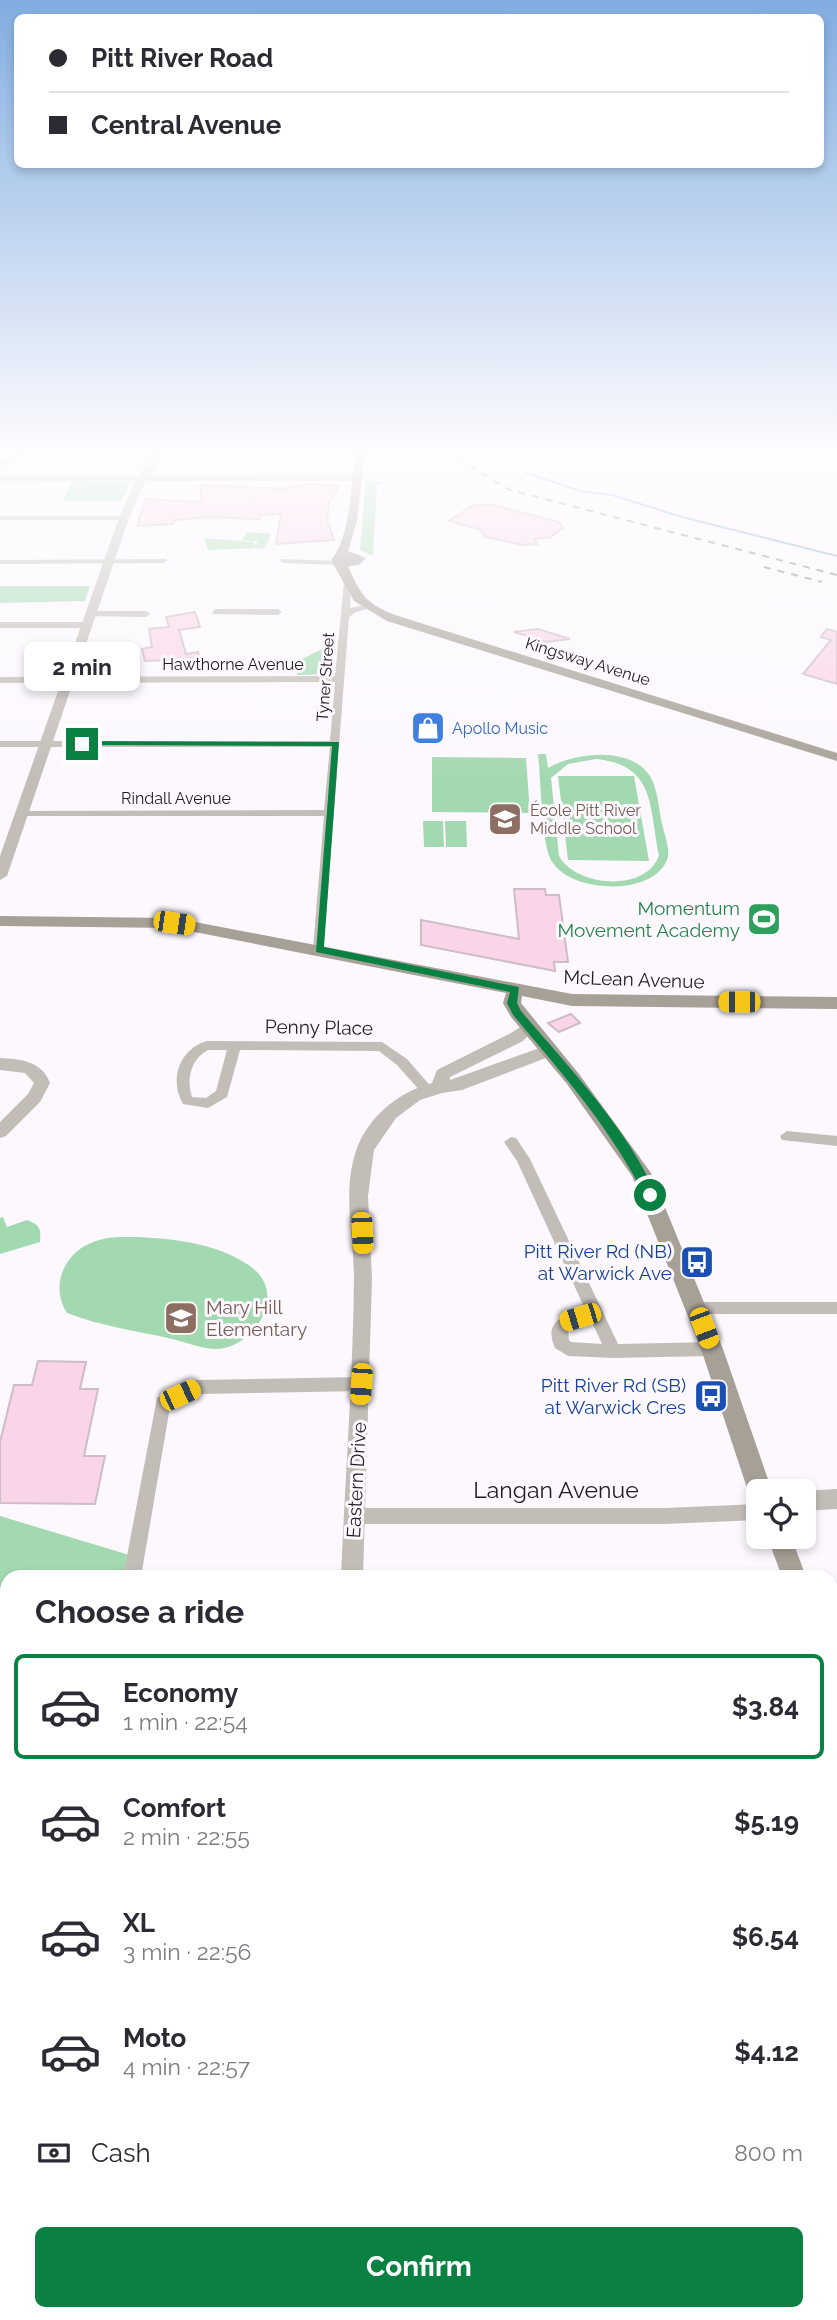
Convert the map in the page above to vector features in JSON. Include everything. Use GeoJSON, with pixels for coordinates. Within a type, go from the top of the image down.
{"type":"FeatureCollection","features":[{"type":"Feature","properties":{"kind":"main road"},"geometry":{"type":"LineString","coordinates":[[342,562],[350,560]]}},
{"type":"Feature","properties":{"kind":"main road"},"geometry":{"type":"LineString","coordinates":[[342,562],[350,560]]}},
{"type":"Feature","properties":{"kind":"main road","name":"Kingsway Avenue"},"geometry":{"type":"LineString","coordinates":[[342,562],[351,590],[370,607],[397,620],[837,757]]}},
{"type":"Feature","properties":{"kind":"main road","name":"McLean Avenue"},"geometry":{"type":"LineString","coordinates":[[0,921],[174,923],[319,949],[515,990],[596,1001],[837,1003]]}},
{"type":"Feature","properties":{"kind":"main road"},"geometry":{"type":"LineString","coordinates":[[515,990],[513,1006],[573,1079],[641,1173],[712,1349],[757,1479]]}},
{"type":"Feature","properties":{"kind":"main road"},"geometry":{"type":"LineString","coordinates":[[784,1549],[791,1570]]}},
{"type":"Feature","properties":{"kind":"street"},"geometry":{"type":"LineString","coordinates":[[0,876],[108,561]]}},
{"type":"Feature","properties":{"kind":"street"},"geometry":{"type":"LineString","coordinates":[[0,562],[163,561]]}},
{"type":"Feature","properties":{"kind":"street"},"geometry":{"type":"LineString","coordinates":[[284,561],[342,562]]}},
{"type":"Feature","properties":{"kind":"street","name":"Tyner Street"},"geometry":{"type":"LineString","coordinates":[[319,949],[344,616],[342,562]]}},
{"type":"Feature","properties":{"kind":"street","name":"Tyner Street"},"geometry":{"type":"LineString","coordinates":[[344,616],[352,610],[370,607]]}},
{"type":"Feature","properties":{"kind":"street"},"geometry":{"type":"LineString","coordinates":[[216,612],[278,612]]}},
{"type":"Feature","properties":{"kind":"street"},"geometry":{"type":"LineString","coordinates":[[0,625],[146,614]]}},
{"type":"Feature","properties":{"kind":"street","name":"Hawthorne Avenue"},"geometry":{"type":"LineString","coordinates":[[0,680],[340,679]]}},
{"type":"Feature","properties":{"kind":"street"},"geometry":{"type":"LineString","coordinates":[[0,744],[336,744]]}},
{"type":"Feature","properties":{"kind":"street","name":"Rindall Avenue"},"geometry":{"type":"LineString","coordinates":[[21,814],[330,814]]}},
{"type":"Feature","properties":{"kind":"street","name":"Eastern Drive"},"geometry":{"type":"LineString","coordinates":[[352,1570],[361,1384],[363,1252],[360,1195],[364,1154],[383,1121],[434,1088],[443,1074],[517,1037],[528,1027]]}},
{"type":"Feature","properties":{"kind":"street","name":"Penny Place"},"geometry":{"type":"LineString","coordinates":[[235,1045],[222,1094],[208,1103],[188,1101],[183,1089],[188,1059],[193,1050],[207,1045],[235,1045],[382,1047],[434,1088]]}},
{"type":"Feature","properties":{"kind":"street","name":"Eastern Drive"},"geometry":{"type":"LineString","coordinates":[[434,1088],[456,1086],[548,1051]]}},
{"type":"Feature","properties":{"kind":"street"},"geometry":{"type":"LineString","coordinates":[[0,1064],[29,1068],[39,1074],[42,1083],[37,1095],[0,1132]]}},
{"type":"Feature","properties":{"kind":"street"},"geometry":{"type":"LineString","coordinates":[[787,1136],[837,1141]]}},
{"type":"Feature","properties":{"kind":"street"},"geometry":{"type":"LineString","coordinates":[[511,1142],[523,1159],[613,1351]]}},
{"type":"Feature","properties":{"kind":"street"},"geometry":{"type":"LineString","coordinates":[[696,1308],[837,1308]]}},
{"type":"Feature","properties":{"kind":"street"},"geometry":{"type":"LineString","coordinates":[[595,1312],[565,1322],[560,1328],[561,1343],[568,1349],[613,1351],[712,1349]]}},
{"type":"Feature","properties":{"kind":"street"},"geometry":{"type":"LineString","coordinates":[[133,1570],[163,1403],[196,1387],[361,1384]]}},
{"type":"Feature","properties":{"kind":"street"},"geometry":{"type":"LineString","coordinates":[[816,1500],[837,1499]]}},
{"type":"Feature","properties":{"kind":"street","name":"Langan Avenue"},"geometry":{"type":"LineString","coordinates":[[355,1516],[651,1516],[746,1512]]}},
{"type":"Feature","properties":{"kind":"green space"},"geometry":{"type":"Polygon","coordinates":[[[0,586],[90,586],[85,601],[0,603],[0,586]]]}},
{"type":"Feature","properties":{"kind":"green space"},"geometry":{"type":"Polygon","coordinates":[[[324,648],[331,649],[329,674],[297,675],[298,661],[324,648]]]}},
{"type":"Feature","properties":{"kind":"green space"},"geometry":{"type":"Polygon","coordinates":[[[538,754],[546,754],[548,768],[574,758],[605,755],[634,762],[645,770],[655,787],[668,847],[667,860],[660,871],[643,881],[614,886],[594,885],[573,879],[557,868],[551,860],[545,839],[538,754]],[[596,759],[568,764],[551,778],[559,856],[580,874],[611,881],[641,876],[652,867],[659,855],[646,791],[640,779],[616,763],[596,759]]]}},
{"type":"Feature","properties":{"kind":"green space"},"geometry":{"type":"Polygon","coordinates":[[[432,757],[526,758],[530,813],[432,812],[432,757]]]}},
{"type":"Feature","properties":{"kind":"green space"},"geometry":{"type":"Polygon","coordinates":[[[558,776],[634,776],[649,861],[568,860],[558,776]]]}},
{"type":"Feature","properties":{"kind":"green space"},"geometry":{"type":"Polygon","coordinates":[[[423,821],[443,821],[444,847],[424,847],[423,821]]]}},
{"type":"Feature","properties":{"kind":"green space"},"geometry":{"type":"Polygon","coordinates":[[[445,821],[466,821],[467,847],[446,847],[445,821]]]}},
{"type":"Feature","properties":{"kind":"green space"},"geometry":{"type":"Polygon","coordinates":[[[3,1217],[7,1227],[27,1220],[35,1224],[40,1230],[40,1242],[0,1254],[0,1218],[3,1217]]]}},
{"type":"Feature","properties":{"kind":"green space"},"geometry":{"type":"Polygon","coordinates":[[[138,1237],[199,1244],[229,1254],[255,1270],[264,1282],[267,1295],[266,1308],[252,1332],[228,1347],[214,1349],[106,1325],[67,1313],[62,1302],[60,1280],[69,1260],[77,1251],[99,1240],[138,1237]]]}},
{"type":"Feature","properties":{"kind":"green space"},"geometry":{"type":"Polygon","coordinates":[[[0,1516],[136,1557],[133,1570],[0,1570],[0,1516]]]}},
{"type":"Feature","properties":{"kind":"building"},"geometry":{"type":"Polygon","coordinates":[[[195,612],[200,627],[179,630],[186,654],[198,652],[202,667],[172,671],[169,660],[145,661],[142,649],[152,647],[149,629],[169,627],[166,617],[195,612]]]}},
{"type":"Feature","properties":{"kind":"building"},"geometry":{"type":"Polygon","coordinates":[[[538,629],[570,639],[547,642],[514,632],[538,629]]]}},
{"type":"Feature","properties":{"kind":"building"},"geometry":{"type":"Polygon","coordinates":[[[827,629],[837,632],[837,684],[803,674],[831,640],[821,637],[827,629]]]}},
{"type":"Feature","properties":{"kind":"building","name":"École Pitt River Middle School"},"geometry":{"type":"Polygon","coordinates":[[[514,889],[545,889],[546,895],[559,895],[568,962],[554,962],[555,971],[421,945],[421,920],[519,939],[514,889]]]}},
{"type":"Feature","properties":{"kind":"building"},"geometry":{"type":"Polygon","coordinates":[[[571,1014],[580,1023],[559,1032],[548,1023],[571,1014]]]}},
{"type":"Feature","properties":{"kind":"building"},"geometry":{"type":"Polygon","coordinates":[[[38,1361],[86,1362],[80,1389],[98,1389],[84,1456],[105,1456],[95,1504],[0,1503],[0,1442],[14,1385],[32,1385],[38,1361]]]}},
{"type":"Feature","properties":{"kind":"railway"},"geometry":{"type":"LineString","coordinates":[[780,560],[837,575]]}},
{"type":"Feature","properties":{"kind":"railway"},"geometry":{"type":"LineString","coordinates":[[764,567],[822,582]]}},
{"type":"Feature","properties":{"kind":"place","name":"Apollo Music"},"geometry":{"type":"Point","coordinates":[428,728]}},
{"type":"Feature","properties":{"kind":"place","name":"École Pitt River Middle School"},"geometry":{"type":"Point","coordinates":[505,819]}},
{"type":"Feature","properties":{"kind":"place","name":"Momentum Movement Academy"},"geometry":{"type":"Point","coordinates":[764,919]}},
{"type":"Feature","properties":{"kind":"place","name":"Pitt River Rd (NB) at Warwick Ave"},"geometry":{"type":"Point","coordinates":[697,1262]}},
{"type":"Feature","properties":{"kind":"place","name":"Mary Hill Elementary"},"geometry":{"type":"Point","coordinates":[181,1318]}},
{"type":"Feature","properties":{"kind":"place","name":"Pitt River Rd (SB) at Warwick Cres"},"geometry":{"type":"Point","coordinates":[711,1396]}},
{"type":"Feature","properties":{"kind":"route"},"geometry":{"type":"LineString","coordinates":[[82,744],[336,744],[327,880],[319,949],[515,990],[512,1003],[517,1013],[573,1079],[641,1173],[650,1195]]}}]}
